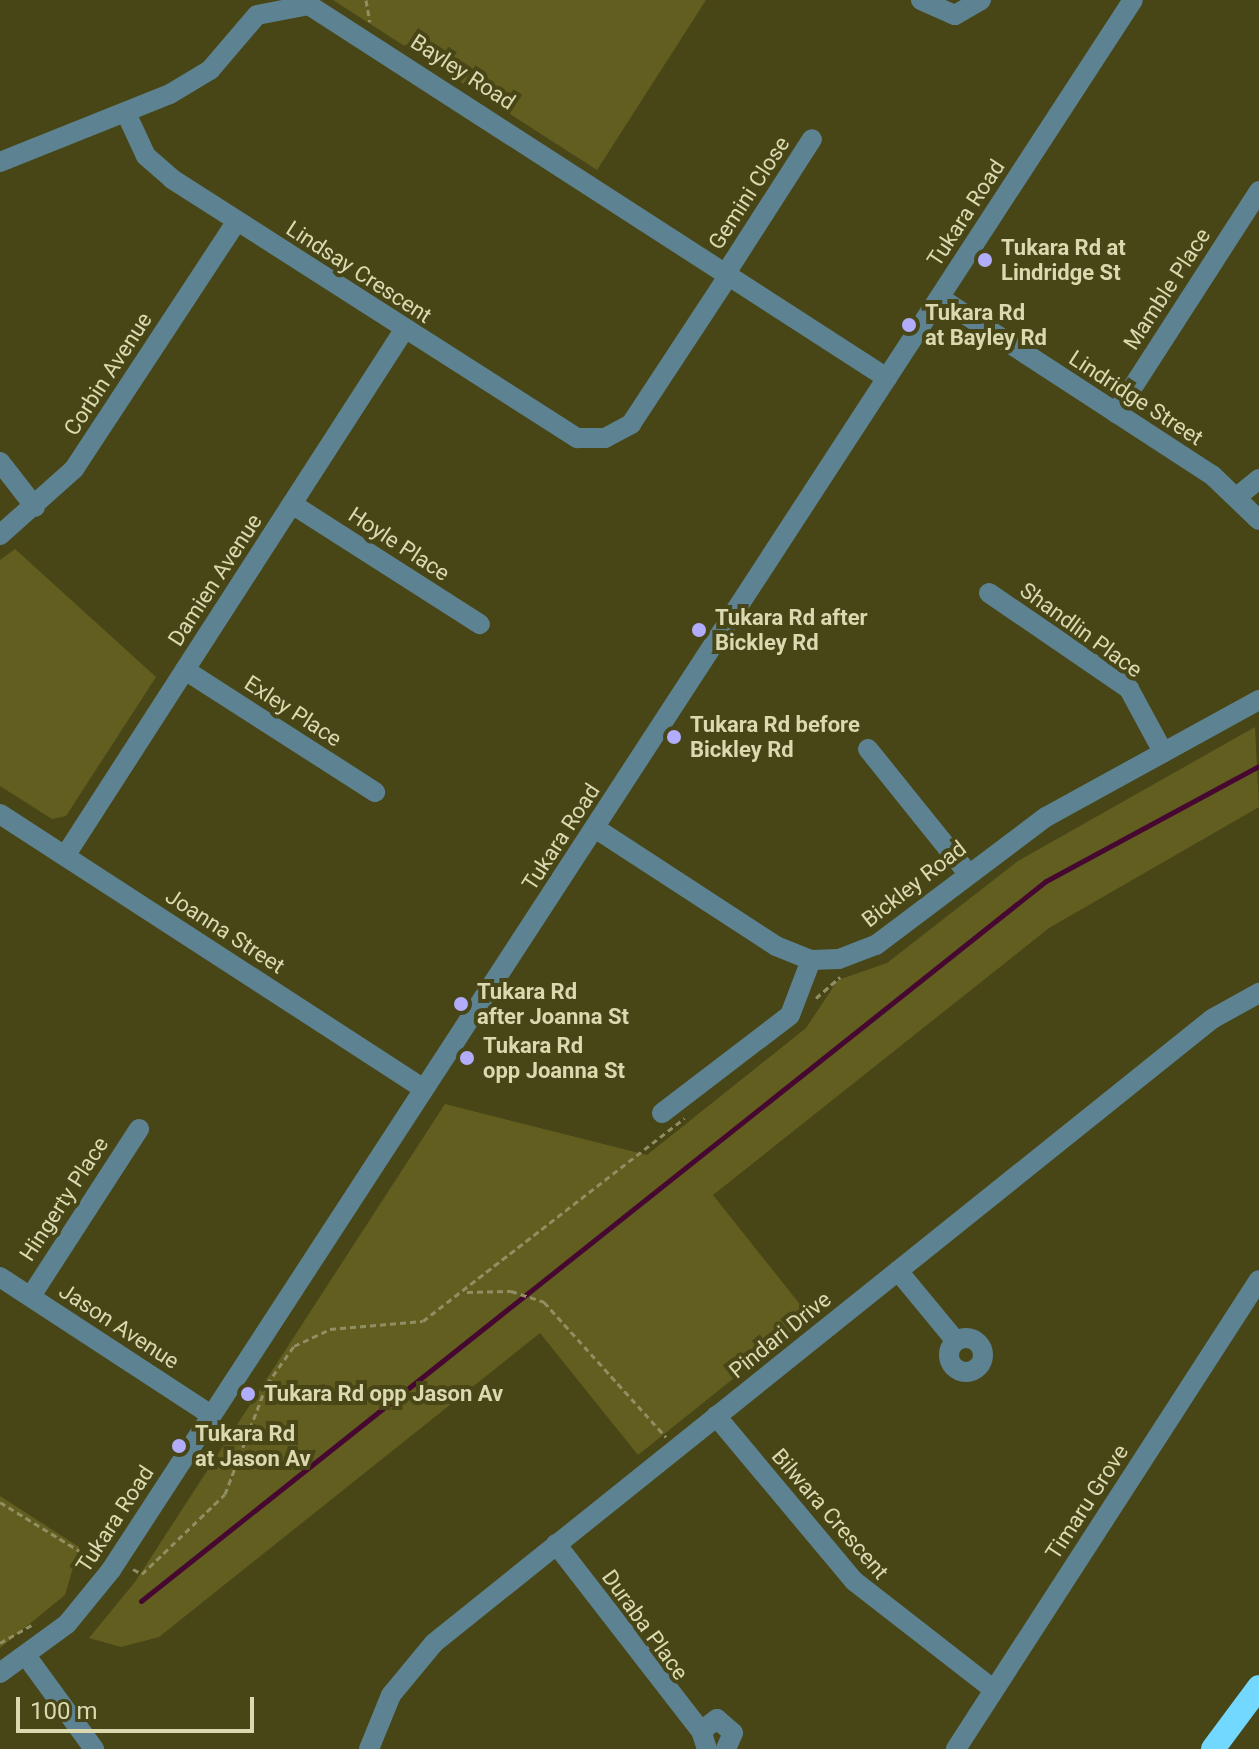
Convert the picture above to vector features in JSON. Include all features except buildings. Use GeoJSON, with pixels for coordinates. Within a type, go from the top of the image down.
{"type":"FeatureCollection","features":[{"type":"Feature","properties":{"kind":"highway"},"geometry":{"type":"LineString","coordinates":[[1213,1749],[1259,1687]]}},
{"type":"Feature","properties":{"kind":"street"},"geometry":{"type":"LineString","coordinates":[[921,0],[955,15],[981,0]]}},
{"type":"Feature","properties":{"kind":"street","name":"Tukara Road"},"geometry":{"type":"LineString","coordinates":[[0,1673],[27,1657],[100,1586],[1133,0]]}},
{"type":"Feature","properties":{"kind":"street","name":"Bayley Road"},"geometry":{"type":"LineString","coordinates":[[0,162],[126,113],[202,76],[257,15],[277,7],[318,8],[887,378]]}},
{"type":"Feature","properties":{"kind":"street","name":"Lindsay Crescent"},"geometry":{"type":"LineString","coordinates":[[126,113],[151,162],[404,330],[592,449],[623,430],[639,414],[728,274]]}},
{"type":"Feature","properties":{"kind":"street","name":"Gemini Close"},"geometry":{"type":"LineString","coordinates":[[728,274],[812,139]]}},
{"type":"Feature","properties":{"kind":"street","name":"Mamble Place"},"geometry":{"type":"LineString","coordinates":[[1116,413],[1259,191]]}},
{"type":"Feature","properties":{"kind":"street","name":"Corbin Avenue"},"geometry":{"type":"LineString","coordinates":[[0,535],[35,507],[91,446],[237,221]]}},
{"type":"Feature","properties":{"kind":"street","name":"Lindridge Street"},"geometry":{"type":"LineString","coordinates":[[940,298],[1238,496],[1259,520]]}},
{"type":"Feature","properties":{"kind":"street","name":"Damien Avenue"},"geometry":{"type":"LineString","coordinates":[[65,856],[404,330]]}},
{"type":"Feature","properties":{"kind":"street"},"geometry":{"type":"LineString","coordinates":[[0,462],[35,507]]}},
{"type":"Feature","properties":{"kind":"street"},"geometry":{"type":"LineString","coordinates":[[1238,496],[1259,479]]}},
{"type":"Feature","properties":{"kind":"street","name":"Hoyle Place"},"geometry":{"type":"LineString","coordinates":[[292,504],[480,624]]}},
{"type":"Feature","properties":{"kind":"street","name":"Shandlin Place"},"geometry":{"type":"LineString","coordinates":[[989,593],[1129,689],[1163,752]]}},
{"type":"Feature","properties":{"kind":"street","name":"Exley Place"},"geometry":{"type":"LineString","coordinates":[[185,670],[375,792]]}},
{"type":"Feature","properties":{"kind":"street","name":"Bickley Road"},"geometry":{"type":"LineString","coordinates":[[811,960],[865,951],[967,872],[1163,752],[1259,700]]}},
{"type":"Feature","properties":{"kind":"street"},"geometry":{"type":"LineString","coordinates":[[868,749],[967,872]]}},
{"type":"Feature","properties":{"kind":"street","name":"Joanna Street"},"geometry":{"type":"LineString","coordinates":[[0,814],[424,1089]]}},
{"type":"Feature","properties":{"kind":"street"},"geometry":{"type":"LineString","coordinates":[[595,828],[776,946],[811,960],[790,1015],[662,1113]]}},
{"type":"Feature","properties":{"kind":"street","name":"Pindari Drive"},"geometry":{"type":"LineString","coordinates":[[369,1749],[391,1695],[422,1655],[556,1544],[1212,1019],[1259,993]]}},
{"type":"Feature","properties":{"kind":"street","name":"Hingerty Place"},"geometry":{"type":"LineString","coordinates":[[31,1296],[139,1129]]}},
{"type":"Feature","properties":{"kind":"street"},"geometry":{"type":"LineString","coordinates":[[898,1271],[956,1341]]}},
{"type":"Feature","properties":{"kind":"street","name":"Jason Avenue"},"geometry":{"type":"LineString","coordinates":[[0,1277],[211,1415]]}},
{"type":"Feature","properties":{"kind":"street","name":"Timaru Grove"},"geometry":{"type":"LineString","coordinates":[[956,1749],[1259,1280]]}},
{"type":"Feature","properties":{"kind":"street","name":"Bilwara Crescent"},"geometry":{"type":"LineString","coordinates":[[716,1416],[854,1581],[994,1690]]}},
{"type":"Feature","properties":{"kind":"street","name":"Duraba Place"},"geometry":{"type":"LineString","coordinates":[[556,1544],[704,1740]]}},
{"type":"Feature","properties":{"kind":"street"},"geometry":{"type":"LineString","coordinates":[[27,1657],[94,1749]]}},
{"type":"Feature","properties":{"kind":"street","name":"Duraba Place"},"geometry":{"type":"LineString","coordinates":[[704,1740],[712,1720],[728,1723],[733,1738],[726,1749]]}},
{"type":"Feature","properties":{"kind":"path"},"geometry":{"type":"LineString","coordinates":[[365,37],[366,0]]}},
{"type":"Feature","properties":{"kind":"path"},"geometry":{"type":"LineString","coordinates":[[813,1006],[836,979],[854,973]]}},
{"type":"Feature","properties":{"kind":"path"},"geometry":{"type":"LineString","coordinates":[[124,1579],[134,1569],[142,1574],[225,1494],[267,1384],[294,1346],[330,1329],[423,1321],[467,1292],[677,1130],[690,1112]]}},
{"type":"Feature","properties":{"kind":"path"},"geometry":{"type":"LineString","coordinates":[[467,1292],[511,1291],[544,1302],[665,1436]]}},
{"type":"Feature","properties":{"kind":"path"},"geometry":{"type":"LineString","coordinates":[[0,1502],[96,1561],[90,1568]]}},
{"type":"Feature","properties":{"kind":"path"},"geometry":{"type":"LineString","coordinates":[[0,1643],[39,1620]]}},
{"type":"Feature","properties":{"kind":"shaded area"},"geometry":{"type":"Polygon","coordinates":[[[333,0],[706,0],[597,170],[333,0]]]}},
{"type":"Feature","properties":{"kind":"shaded area"},"geometry":{"type":"Polygon","coordinates":[[[15,549],[156,677],[66,816],[52,819],[0,786],[0,560],[15,549]]]}},
{"type":"Feature","properties":{"kind":"shaded area"},"geometry":{"type":"Polygon","coordinates":[[[1255,727],[1259,807],[1049,928],[713,1195],[810,1317],[638,1455],[540,1333],[159,1637],[121,1647],[89,1638],[135,1582],[445,1104],[647,1155],[806,1028],[838,980],[887,963],[1018,861],[1255,727]]]}},
{"type":"Feature","properties":{"kind":"shaded area"},"geometry":{"type":"Polygon","coordinates":[[[0,1496],[79,1547],[65,1595],[0,1648],[0,1496]]]}},
{"type":"Feature","properties":{"kind":"waterway"},"geometry":{"type":"LineString","coordinates":[[141,1601],[1046,881],[1259,766]]}},
{"type":"Feature","properties":{"kind":"place","name":"Tukara Rd at Lindridge St"},"geometry":{"type":"Point","coordinates":[985,260]}},
{"type":"Feature","properties":{"kind":"place","name":"Tukara Rd at Bayley Rd"},"geometry":{"type":"Point","coordinates":[909,325]}},
{"type":"Feature","properties":{"kind":"place","name":"Tukara Rd after Bickley Rd"},"geometry":{"type":"Point","coordinates":[699,630]}},
{"type":"Feature","properties":{"kind":"place","name":"Tukara Rd before Bickley Rd"},"geometry":{"type":"Point","coordinates":[674,737]}},
{"type":"Feature","properties":{"kind":"place","name":"Tukara Rd after Joanna St"},"geometry":{"type":"Point","coordinates":[461,1004]}},
{"type":"Feature","properties":{"kind":"place","name":"Tukara Rd opp Joanna St"},"geometry":{"type":"Point","coordinates":[467,1058]}},
{"type":"Feature","properties":{"kind":"place","name":"Tukara Rd opp Jason Av"},"geometry":{"type":"Point","coordinates":[248,1394]}},
{"type":"Feature","properties":{"kind":"place","name":"Tukara Rd at Jason Av"},"geometry":{"type":"Point","coordinates":[179,1446]}}]}
